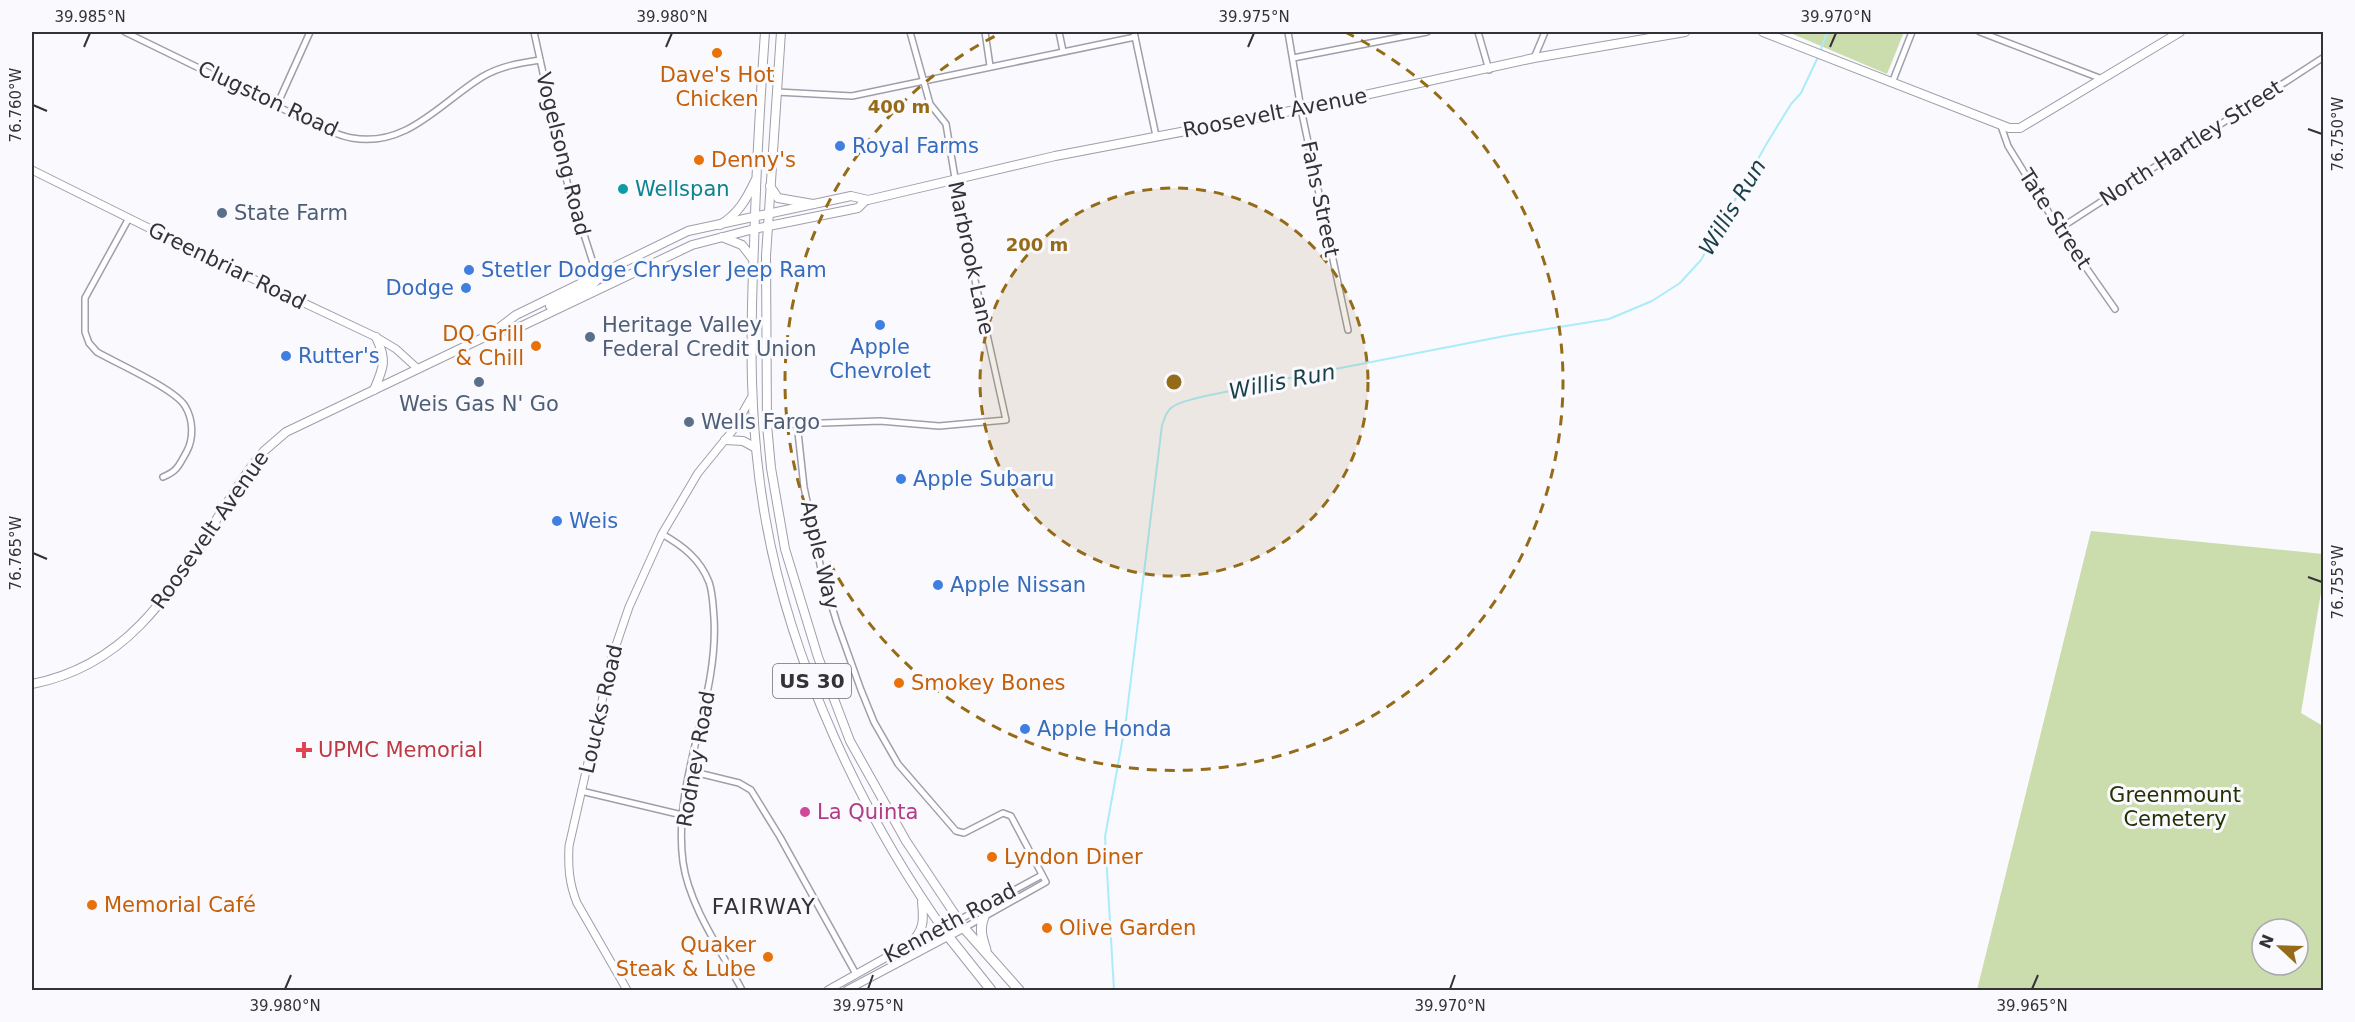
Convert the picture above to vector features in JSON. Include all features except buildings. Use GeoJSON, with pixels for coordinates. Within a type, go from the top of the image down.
{"type":"FeatureCollection","features":[{"type":"Feature","properties":{"kind":"highway","name":"US 30"},"geometry":{"type":"LineString","coordinates":[[765,32],[750,333],[756,448],[765,517],[783,592],[811,680],[841,752],[872,817],[921,899],[991,990]]}},
{"type":"Feature","properties":{"kind":"highway","name":"US 30"},"geometry":{"type":"LineString","coordinates":[[781,32],[768,214],[767,425],[771,468],[785,549],[818,657],[850,741],[906,841],[961,924],[1019,990]]}},
{"type":"Feature","properties":{"kind":"highway"},"geometry":{"type":"LineString","coordinates":[[720,225],[735,216],[746,200],[756,178]]}},
{"type":"Feature","properties":{"kind":"highway"},"geometry":{"type":"LineString","coordinates":[[770,186],[778,198],[813,204]]}},
{"type":"Feature","properties":{"kind":"highway"},"geometry":{"type":"LineString","coordinates":[[722,237],[742,245],[753,260]]}},
{"type":"Feature","properties":{"kind":"highway"},"geometry":{"type":"LineString","coordinates":[[725,440],[743,441],[756,448]]}},
{"type":"Feature","properties":{"kind":"highway"},"geometry":{"type":"LineString","coordinates":[[910,944],[920,934],[924,925],[921,899]]}},
{"type":"Feature","properties":{"kind":"highway"},"geometry":{"type":"LineString","coordinates":[[984,917],[981,923],[981,935],[987,952]]}},
{"type":"Feature","properties":{"kind":"main road","name":"Roosevelt Avenue"},"geometry":{"type":"LineString","coordinates":[[491,334],[516,315],[688,231],[851,196],[866,200],[1055,156],[1301,109],[1489,70],[1534,58],[1655,35],[1685,32]]}},
{"type":"Feature","properties":{"kind":"main road"},"geometry":{"type":"LineString","coordinates":[[1768,32],[2001,126],[2020,128],[2180,32]]}},
{"type":"Feature","properties":{"kind":"main road","name":"Roosevelt Avenue"},"geometry":{"type":"LineString","coordinates":[[32,684],[50,681],[73,672],[126,640],[166,596],[244,477],[264,451],[296,426],[491,334],[533,320],[681,249],[754,229],[858,208],[866,200]]}},
{"type":"Feature","properties":{"kind":"main road"},"geometry":{"type":"LineString","coordinates":[[533,320],[544,310],[592,285],[598,279],[597,275]]}},
{"type":"Feature","properties":{"kind":"main road"},"geometry":{"type":"LineString","coordinates":[[374,390],[384,363],[376,337]]}},
{"type":"Feature","properties":{"kind":"street","name":"Clugston Road"},"geometry":{"type":"LineString","coordinates":[[125,32],[326,130],[352,138],[378,139],[400,133],[430,117],[482,77],[519,63],[540,60]]}},
{"type":"Feature","properties":{"kind":"street"},"geometry":{"type":"LineString","coordinates":[[277,105],[310,32]]}},
{"type":"Feature","properties":{"kind":"street","name":"Vogelsong Road"},"geometry":{"type":"LineString","coordinates":[[534,32],[567,182],[597,275]]}},
{"type":"Feature","properties":{"kind":"street","name":"Marbrook Lane"},"geometry":{"type":"LineString","coordinates":[[797,423],[880,421],[939,426],[1006,420],[955,180],[946,124],[930,104],[910,32]]}},
{"type":"Feature","properties":{"kind":"street"},"geometry":{"type":"LineString","coordinates":[[985,32],[990,66]]}},
{"type":"Feature","properties":{"kind":"street"},"geometry":{"type":"LineString","coordinates":[[1059,32],[1063,51]]}},
{"type":"Feature","properties":{"kind":"street","name":"Fahs Street"},"geometry":{"type":"LineString","coordinates":[[1288,32],[1301,109],[1348,330]]}},
{"type":"Feature","properties":{"kind":"street"},"geometry":{"type":"LineString","coordinates":[[1293,58],[1427,32]]}},
{"type":"Feature","properties":{"kind":"street"},"geometry":{"type":"LineString","coordinates":[[1478,32],[1489,70]]}},
{"type":"Feature","properties":{"kind":"street"},"geometry":{"type":"LineString","coordinates":[[1534,58],[1545,32]]}},
{"type":"Feature","properties":{"kind":"street"},"geometry":{"type":"LineString","coordinates":[[1892,83],[1912,32]]}},
{"type":"Feature","properties":{"kind":"street"},"geometry":{"type":"LineString","coordinates":[[1980,32],[2103,79]]}},
{"type":"Feature","properties":{"kind":"street"},"geometry":{"type":"LineString","coordinates":[[777,92],[852,96],[1135,34],[1156,136]]}},
{"type":"Feature","properties":{"kind":"street","name":"North Hartley Street"},"geometry":{"type":"LineString","coordinates":[[2059,229],[2324,57]]}},
{"type":"Feature","properties":{"kind":"street","name":"Tate Street"},"geometry":{"type":"LineString","coordinates":[[2001,126],[2008,146],[2059,229],[2115,309]]}},
{"type":"Feature","properties":{"kind":"street","name":"Greenbriar Road"},"geometry":{"type":"LineString","coordinates":[[32,170],[376,337],[396,349],[418,369]]}},
{"type":"Feature","properties":{"kind":"street"},"geometry":{"type":"LineString","coordinates":[[129,218],[85,298],[85,332],[89,343],[97,352],[172,393],[185,405],[193,434],[191,443],[176,472],[163,477]]}},
{"type":"Feature","properties":{"kind":"street","name":"Loucks Road"},"geometry":{"type":"LineString","coordinates":[[627,990],[577,903],[571,887],[568,866],[569,846],[615,646],[636,590],[662,534],[698,473],[725,440],[752,398]]}},
{"type":"Feature","properties":{"kind":"street"},"geometry":{"type":"LineString","coordinates":[[767,425],[797,423]]}},
{"type":"Feature","properties":{"kind":"street","name":"Apple Way"},"geometry":{"type":"LineString","coordinates":[[797,423],[804,487],[815,544],[837,623],[859,683]]}},
{"type":"Feature","properties":{"kind":"street","name":"Rodney Road"},"geometry":{"type":"LineString","coordinates":[[662,534],[689,552],[699,563],[710,584],[715,640],[712,674],[682,815],[683,862],[690,891],[742,990]]}},
{"type":"Feature","properties":{"kind":"street","name":"Kenneth Road"},"geometry":{"type":"LineString","coordinates":[[859,683],[874,722],[897,764],[950,828],[964,833],[997,815],[1011,816],[1046,882],[984,917],[961,924]]}},
{"type":"Feature","properties":{"kind":"street"},"geometry":{"type":"LineString","coordinates":[[690,771],[739,783],[751,790],[780,837],[856,974]]}},
{"type":"Feature","properties":{"kind":"street"},"geometry":{"type":"LineString","coordinates":[[582,791],[682,815]]}},
{"type":"Feature","properties":{"kind":"street","name":"Kenneth Road"},"geometry":{"type":"LineString","coordinates":[[847,990],[1042,875]]}},
{"type":"Feature","properties":{"kind":"street","name":"Kenneth Road"},"geometry":{"type":"LineString","coordinates":[[828,990],[910,944],[945,933]]}},
{"type":"Feature","properties":{"kind":"green space"},"geometry":{"type":"Polygon","coordinates":[[[1788,32],[1904,32],[1887,74],[1788,32]]]}},
{"type":"Feature","properties":{"kind":"green space","name":"Greenmount Cemetery"},"geometry":{"type":"Polygon","coordinates":[[[2091,531],[2323,554],[2323,580],[2301,713],[2323,726],[2323,990],[1977,990],[2091,531]]]}},
{"type":"Feature","properties":{"kind":"waterway","name":"Willis Run"},"geometry":{"type":"LineString","coordinates":[[1820,52],[1827,32]]}},
{"type":"Feature","properties":{"kind":"waterway","name":"Willis Run"},"geometry":{"type":"LineString","coordinates":[[1114,990],[1105,837],[1126,720],[1162,425],[1171,408],[1186,401],[1253,385],[1510,335],[1609,319],[1652,301],[1680,283],[1701,260],[1767,143],[1791,104],[1801,93],[1818,57]]}},
{"type":"Feature","properties":{"kind":"place","name":"Dave's Hot Chicken"},"geometry":{"type":"Point","coordinates":[717,53]}},
{"type":"Feature","properties":{"kind":"place","name":"Royal Farms"},"geometry":{"type":"Point","coordinates":[840,146]}},
{"type":"Feature","properties":{"kind":"place","name":"Denny's"},"geometry":{"type":"Point","coordinates":[699,160]}},
{"type":"Feature","properties":{"kind":"place","name":"Wellspan"},"geometry":{"type":"Point","coordinates":[623,189]}},
{"type":"Feature","properties":{"kind":"place","name":"State Farm"},"geometry":{"type":"Point","coordinates":[222,213]}},
{"type":"Feature","properties":{"kind":"place","name":"Stetler Dodge Chrysler Jeep Ram"},"geometry":{"type":"Point","coordinates":[469,270]}},
{"type":"Feature","properties":{"kind":"place","name":"Dodge"},"geometry":{"type":"Point","coordinates":[466,288]}},
{"type":"Feature","properties":{"kind":"place","name":"Apple Chevrolet"},"geometry":{"type":"Point","coordinates":[880,325]}},
{"type":"Feature","properties":{"kind":"place","name":"Heritage Valley Federal Credit Union"},"geometry":{"type":"Point","coordinates":[590,337]}},
{"type":"Feature","properties":{"kind":"place","name":"DQ Grill & Chill"},"geometry":{"type":"Point","coordinates":[536,346]}},
{"type":"Feature","properties":{"kind":"place","name":"Rutter's"},"geometry":{"type":"Point","coordinates":[286,356]}},
{"type":"Feature","properties":{"kind":"place","name":"Weis Gas N' Go"},"geometry":{"type":"Point","coordinates":[479,382]}},
{"type":"Feature","properties":{"kind":"place","name":"Wells Fargo"},"geometry":{"type":"Point","coordinates":[689,422]}},
{"type":"Feature","properties":{"kind":"place","name":"Apple Subaru"},"geometry":{"type":"Point","coordinates":[901,479]}},
{"type":"Feature","properties":{"kind":"place","name":"Weis"},"geometry":{"type":"Point","coordinates":[557,521]}},
{"type":"Feature","properties":{"kind":"place","name":"Apple Nissan"},"geometry":{"type":"Point","coordinates":[938,585]}},
{"type":"Feature","properties":{"kind":"place","name":"Smokey Bones"},"geometry":{"type":"Point","coordinates":[899,683]}},
{"type":"Feature","properties":{"kind":"place","name":"Apple Honda"},"geometry":{"type":"Point","coordinates":[1025,729]}},
{"type":"Feature","properties":{"kind":"place","name":"UPMC Memorial"},"geometry":{"type":"Point","coordinates":[304,750]}},
{"type":"Feature","properties":{"kind":"place","name":"La Quinta"},"geometry":{"type":"Point","coordinates":[805,812]}},
{"type":"Feature","properties":{"kind":"place","name":"Lyndon Diner"},"geometry":{"type":"Point","coordinates":[992,857]}},
{"type":"Feature","properties":{"kind":"place","name":"Memorial Café"},"geometry":{"type":"Point","coordinates":[92,905]}},
{"type":"Feature","properties":{"kind":"place","name":"Olive Garden"},"geometry":{"type":"Point","coordinates":[1047,928]}},
{"type":"Feature","properties":{"kind":"place","name":"Quaker Steak & Lube"},"geometry":{"type":"Point","coordinates":[768,957]}},
{"type":"Feature","properties":{"kind":"district","name":"FAIRWAY"},"geometry":{"type":"Point","coordinates":[764,906]}}]}
